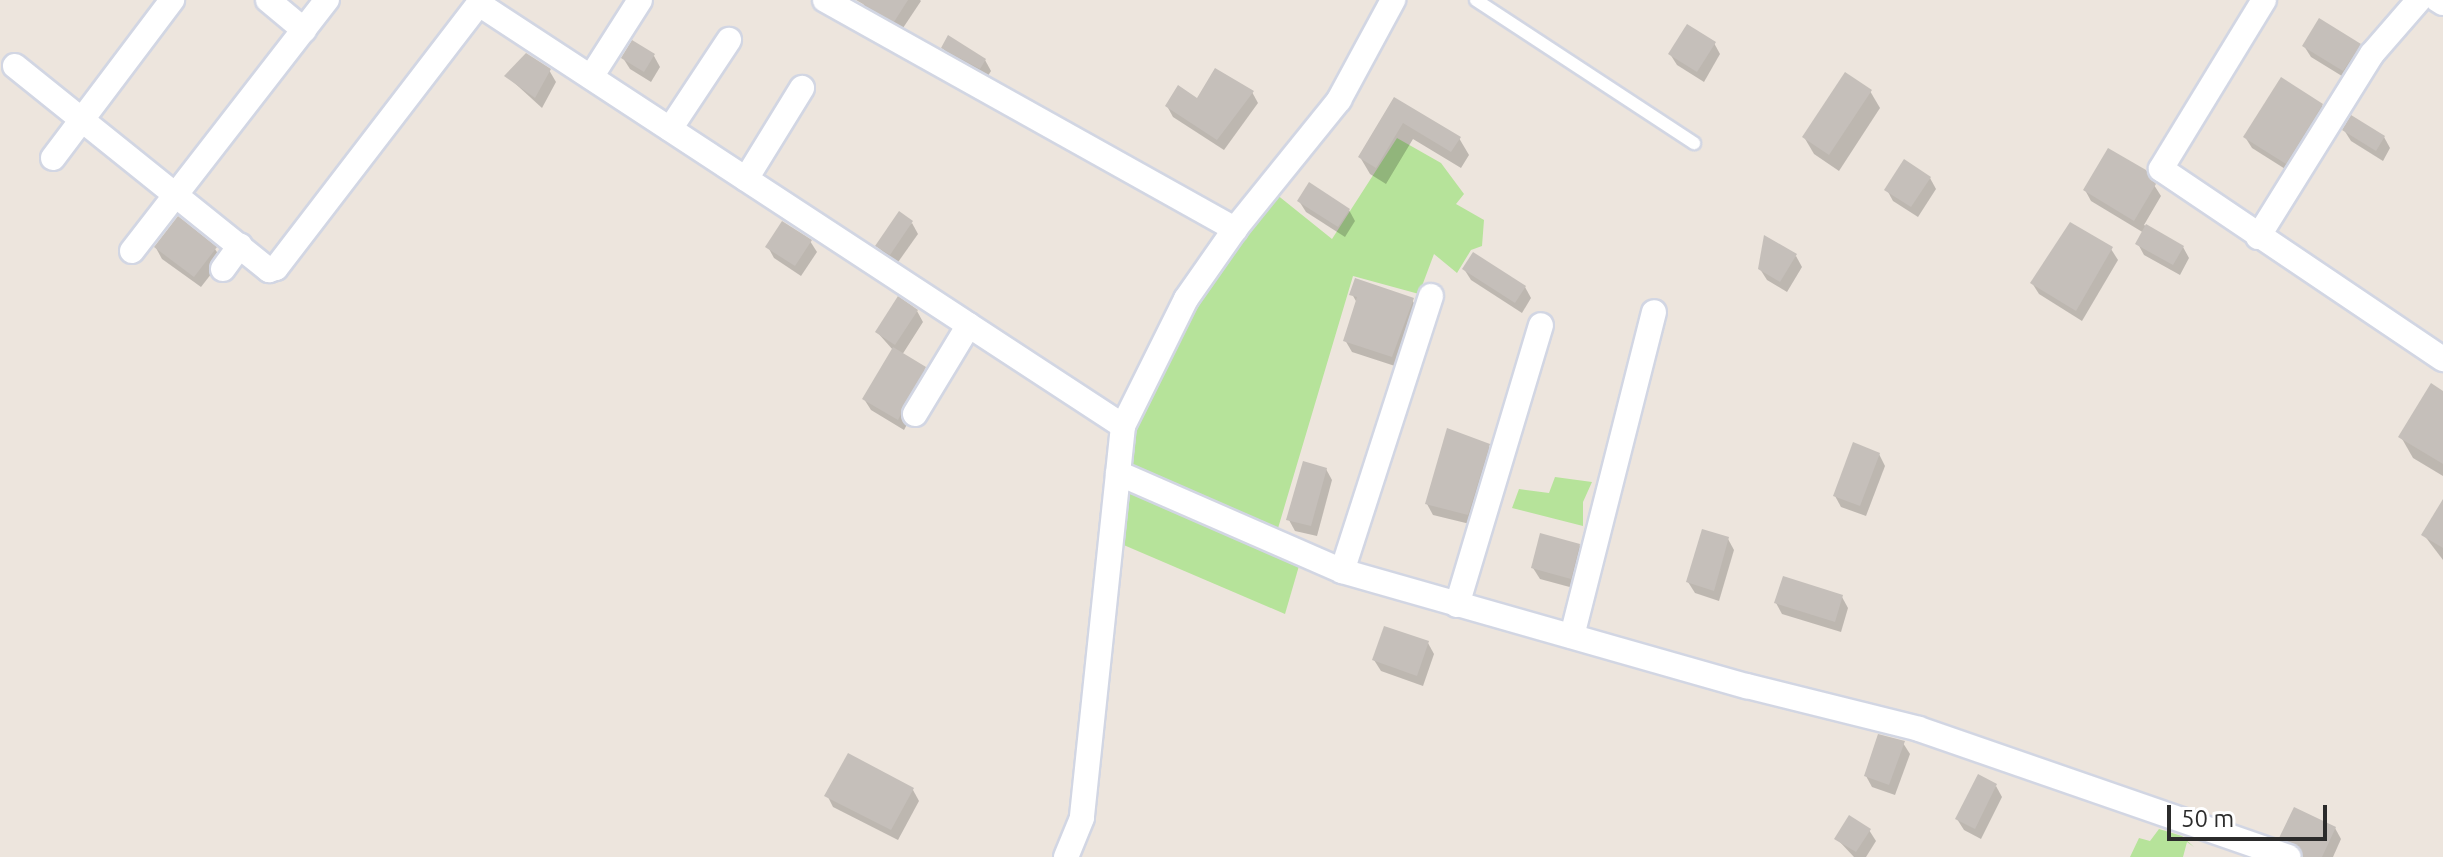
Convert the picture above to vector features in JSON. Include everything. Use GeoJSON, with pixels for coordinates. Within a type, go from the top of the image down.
{"type":"FeatureCollection","features":[{"type":"Feature","properties":{"kind":"street"},"geometry":{"type":"LineString","coordinates":[[53,158],[172,0]]}},
{"type":"Feature","properties":{"kind":"street"},"geometry":{"type":"LineString","coordinates":[[268,0],[304,30]]}},
{"type":"Feature","properties":{"kind":"street"},"geometry":{"type":"LineString","coordinates":[[132,251],[327,0]]}},
{"type":"Feature","properties":{"kind":"street"},"geometry":{"type":"LineString","coordinates":[[591,77],[640,0]]}},
{"type":"Feature","properties":{"kind":"street"},"geometry":{"type":"LineString","coordinates":[[825,0],[1235,229]]}},
{"type":"Feature","properties":{"kind":"street"},"geometry":{"type":"LineString","coordinates":[[1066,857],[1082,818],[1123,426],[1186,299],[1235,229],[1339,100],[1393,0]]}},
{"type":"Feature","properties":{"kind":"street"},"geometry":{"type":"LineString","coordinates":[[2264,0],[2161,169],[2443,359]]}},
{"type":"Feature","properties":{"kind":"street"},"geometry":{"type":"LineString","coordinates":[[2258,237],[2372,54],[2419,0]]}},
{"type":"Feature","properties":{"kind":"street"},"geometry":{"type":"LineString","coordinates":[[2438,0],[2443,3]]}},
{"type":"Feature","properties":{"kind":"street"},"geometry":{"type":"LineString","coordinates":[[15,66],[269,270],[276,268],[481,2],[1123,426]]}},
{"type":"Feature","properties":{"kind":"street"},"geometry":{"type":"LineString","coordinates":[[670,129],[729,40]]}},
{"type":"Feature","properties":{"kind":"street"},"geometry":{"type":"LineString","coordinates":[[746,179],[802,88]]}},
{"type":"Feature","properties":{"kind":"street"},"geometry":{"type":"LineString","coordinates":[[223,269],[240,246]]}},
{"type":"Feature","properties":{"kind":"street"},"geometry":{"type":"LineString","coordinates":[[1342,571],[1431,296]]}},
{"type":"Feature","properties":{"kind":"street"},"geometry":{"type":"LineString","coordinates":[[1572,636],[1654,312]]}},
{"type":"Feature","properties":{"kind":"street"},"geometry":{"type":"LineString","coordinates":[[915,414],[969,325]]}},
{"type":"Feature","properties":{"kind":"street"},"geometry":{"type":"LineString","coordinates":[[1457,605],[1541,325]]}},
{"type":"Feature","properties":{"kind":"street"},"geometry":{"type":"LineString","coordinates":[[1118,473],[1342,571],[1457,605],[1919,729],[2288,857]]}},
{"type":"Feature","properties":{"kind":"lane"},"geometry":{"type":"LineString","coordinates":[[1476,0],[1694,143]]}},
{"type":"Feature","properties":{"kind":"green space"},"geometry":{"type":"Polygon","coordinates":[[[1397,138],[1441,163],[1464,194],[1456,204],[1484,220],[1482,246],[1471,250],[1457,273],[1434,254],[1419,294],[1353,276],[1276,535],[1131,471],[1136,427],[1165,352],[1195,300],[1276,194],[1332,239],[1397,138]]]}},
{"type":"Feature","properties":{"kind":"green space"},"geometry":{"type":"Polygon","coordinates":[[[1555,477],[1592,482],[1583,502],[1583,526],[1512,508],[1519,489],[1549,493],[1555,477]]]}},
{"type":"Feature","properties":{"kind":"green space"},"geometry":{"type":"Polygon","coordinates":[[[1126,486],[1301,559],[1285,614],[1119,543],[1126,486]]]}},
{"type":"Feature","properties":{"kind":"green space"},"geometry":{"type":"Polygon","coordinates":[[[2159,829],[2182,836],[2194,847],[2187,842],[2183,857],[2130,857],[2139,838],[2150,841],[2159,829]]]}},
{"type":"Feature","properties":{"kind":"building"},"geometry":{"type":"Polygon","coordinates":[[[856,0],[908,0],[894,22],[856,0]]]}},
{"type":"Feature","properties":{"kind":"building"},"geometry":{"type":"Polygon","coordinates":[[[2319,18],[2361,44],[2343,71],[2302,46],[2319,18]]]}},
{"type":"Feature","properties":{"kind":"building"},"geometry":{"type":"Polygon","coordinates":[[[1687,24],[1716,42],[1697,72],[1668,54],[1687,24]]]}},
{"type":"Feature","properties":{"kind":"building"},"geometry":{"type":"Polygon","coordinates":[[[948,35],[986,59],[980,69],[941,48],[948,35]]]}},
{"type":"Feature","properties":{"kind":"building"},"geometry":{"type":"Polygon","coordinates":[[[632,40],[655,54],[644,72],[621,58],[632,40]]]}},
{"type":"Feature","properties":{"kind":"building"},"geometry":{"type":"Polygon","coordinates":[[[526,53],[551,69],[535,98],[504,76],[526,53]]]}},
{"type":"Feature","properties":{"kind":"building"},"geometry":{"type":"Polygon","coordinates":[[[1215,68],[1254,91],[1217,140],[1165,106],[1178,85],[1197,98],[1215,68]]]}},
{"type":"Feature","properties":{"kind":"building"},"geometry":{"type":"Polygon","coordinates":[[[1845,72],[1872,90],[1829,155],[1802,137],[1845,72]]]}},
{"type":"Feature","properties":{"kind":"building"},"geometry":{"type":"Polygon","coordinates":[[[2281,77],[2323,104],[2286,164],[2243,137],[2281,77]]]}},
{"type":"Feature","properties":{"kind":"building"},"geometry":{"type":"Polygon","coordinates":[[[1394,97],[1461,137],[1451,152],[1403,123],[1376,168],[1358,157],[1394,97]]]}},
{"type":"Feature","properties":{"kind":"building"},"geometry":{"type":"Polygon","coordinates":[[[2351,115],[2385,136],[2376,151],[2342,130],[2351,115]]]}},
{"type":"Feature","properties":{"kind":"building"},"geometry":{"type":"Polygon","coordinates":[[[2108,148],[2146,170],[2156,184],[2134,221],[2083,190],[2108,148]]]}},
{"type":"Feature","properties":{"kind":"building"},"geometry":{"type":"Polygon","coordinates":[[[1904,159],[1931,177],[1911,207],[1884,190],[1904,159]]]}},
{"type":"Feature","properties":{"kind":"building"},"geometry":{"type":"Polygon","coordinates":[[[1309,182],[1350,209],[1338,227],[1297,201],[1309,182]]]}},
{"type":"Feature","properties":{"kind":"building"},"geometry":{"type":"Polygon","coordinates":[[[899,211],[913,221],[890,255],[875,246],[899,211]]]}},
{"type":"Feature","properties":{"kind":"building"},"geometry":{"type":"Polygon","coordinates":[[[178,216],[217,247],[194,277],[154,247],[178,216]]]}},
{"type":"Feature","properties":{"kind":"building"},"geometry":{"type":"Polygon","coordinates":[[[782,221],[812,240],[795,266],[765,247],[782,221]]]}},
{"type":"Feature","properties":{"kind":"building"},"geometry":{"type":"Polygon","coordinates":[[[2070,222],[2113,247],[2076,311],[2030,283],[2070,222]]]}},
{"type":"Feature","properties":{"kind":"building"},"geometry":{"type":"Polygon","coordinates":[[[2146,224],[2184,246],[2173,265],[2135,244],[2146,224]]]}},
{"type":"Feature","properties":{"kind":"building"},"geometry":{"type":"Polygon","coordinates":[[[1764,235],[1797,254],[1780,282],[1758,269],[1764,235]]]}},
{"type":"Feature","properties":{"kind":"building"},"geometry":{"type":"Polygon","coordinates":[[[1473,252],[1526,286],[1515,303],[1462,269],[1473,252]]]}},
{"type":"Feature","properties":{"kind":"building"},"geometry":{"type":"Polygon","coordinates":[[[1355,278],[1414,298],[1392,357],[1343,341],[1357,297],[1349,295],[1355,278]]]}},
{"type":"Feature","properties":{"kind":"building"},"geometry":{"type":"Polygon","coordinates":[[[898,296],[918,310],[895,345],[875,332],[898,296]]]}},
{"type":"Feature","properties":{"kind":"building"},"geometry":{"type":"Polygon","coordinates":[[[893,347],[926,367],[898,420],[862,399],[893,347]]]}},
{"type":"Feature","properties":{"kind":"building"},"geometry":{"type":"Polygon","coordinates":[[[2431,383],[2443,391],[2443,464],[2398,437],[2431,383]]]}},
{"type":"Feature","properties":{"kind":"building"},"geometry":{"type":"Polygon","coordinates":[[[1447,428],[1490,444],[1468,515],[1425,504],[1447,428]]]}},
{"type":"Feature","properties":{"kind":"building"},"geometry":{"type":"Polygon","coordinates":[[[1853,442],[1880,453],[1860,506],[1833,496],[1853,442]]]}},
{"type":"Feature","properties":{"kind":"building"},"geometry":{"type":"Polygon","coordinates":[[[1303,461],[1327,468],[1311,526],[1286,520],[1303,461]]]}},
{"type":"Feature","properties":{"kind":"building"},"geometry":{"type":"Polygon","coordinates":[[[2443,499],[2443,548],[2421,535],[2443,499]]]}},
{"type":"Feature","properties":{"kind":"building"},"geometry":{"type":"Polygon","coordinates":[[[1702,529],[1729,537],[1714,591],[1686,582],[1702,529]]]}},
{"type":"Feature","properties":{"kind":"building"},"geometry":{"type":"Polygon","coordinates":[[[1540,533],[1580,544],[1571,579],[1531,568],[1540,533]]]}},
{"type":"Feature","properties":{"kind":"building"},"geometry":{"type":"Polygon","coordinates":[[[1783,576],[1843,595],[1835,622],[1774,603],[1783,576]]]}},
{"type":"Feature","properties":{"kind":"building"},"geometry":{"type":"Polygon","coordinates":[[[1384,626],[1429,641],[1417,676],[1372,660],[1384,626]]]}},
{"type":"Feature","properties":{"kind":"building"},"geometry":{"type":"Polygon","coordinates":[[[1878,734],[1905,741],[1889,785],[1864,776],[1878,734]]]}},
{"type":"Feature","properties":{"kind":"building"},"geometry":{"type":"Polygon","coordinates":[[[848,753],[914,788],[891,830],[824,796],[848,753]]]}},
{"type":"Feature","properties":{"kind":"building"},"geometry":{"type":"Polygon","coordinates":[[[1978,774],[1997,784],[1975,829],[1955,819],[1978,774]]]}},
{"type":"Feature","properties":{"kind":"building"},"geometry":{"type":"Polygon","coordinates":[[[2294,807],[2336,827],[2322,857],[2303,857],[2299,847],[2279,838],[2294,807]]]}},
{"type":"Feature","properties":{"kind":"building"},"geometry":{"type":"Polygon","coordinates":[[[1849,815],[1871,829],[1856,852],[1834,839],[1849,815]]]}}]}
